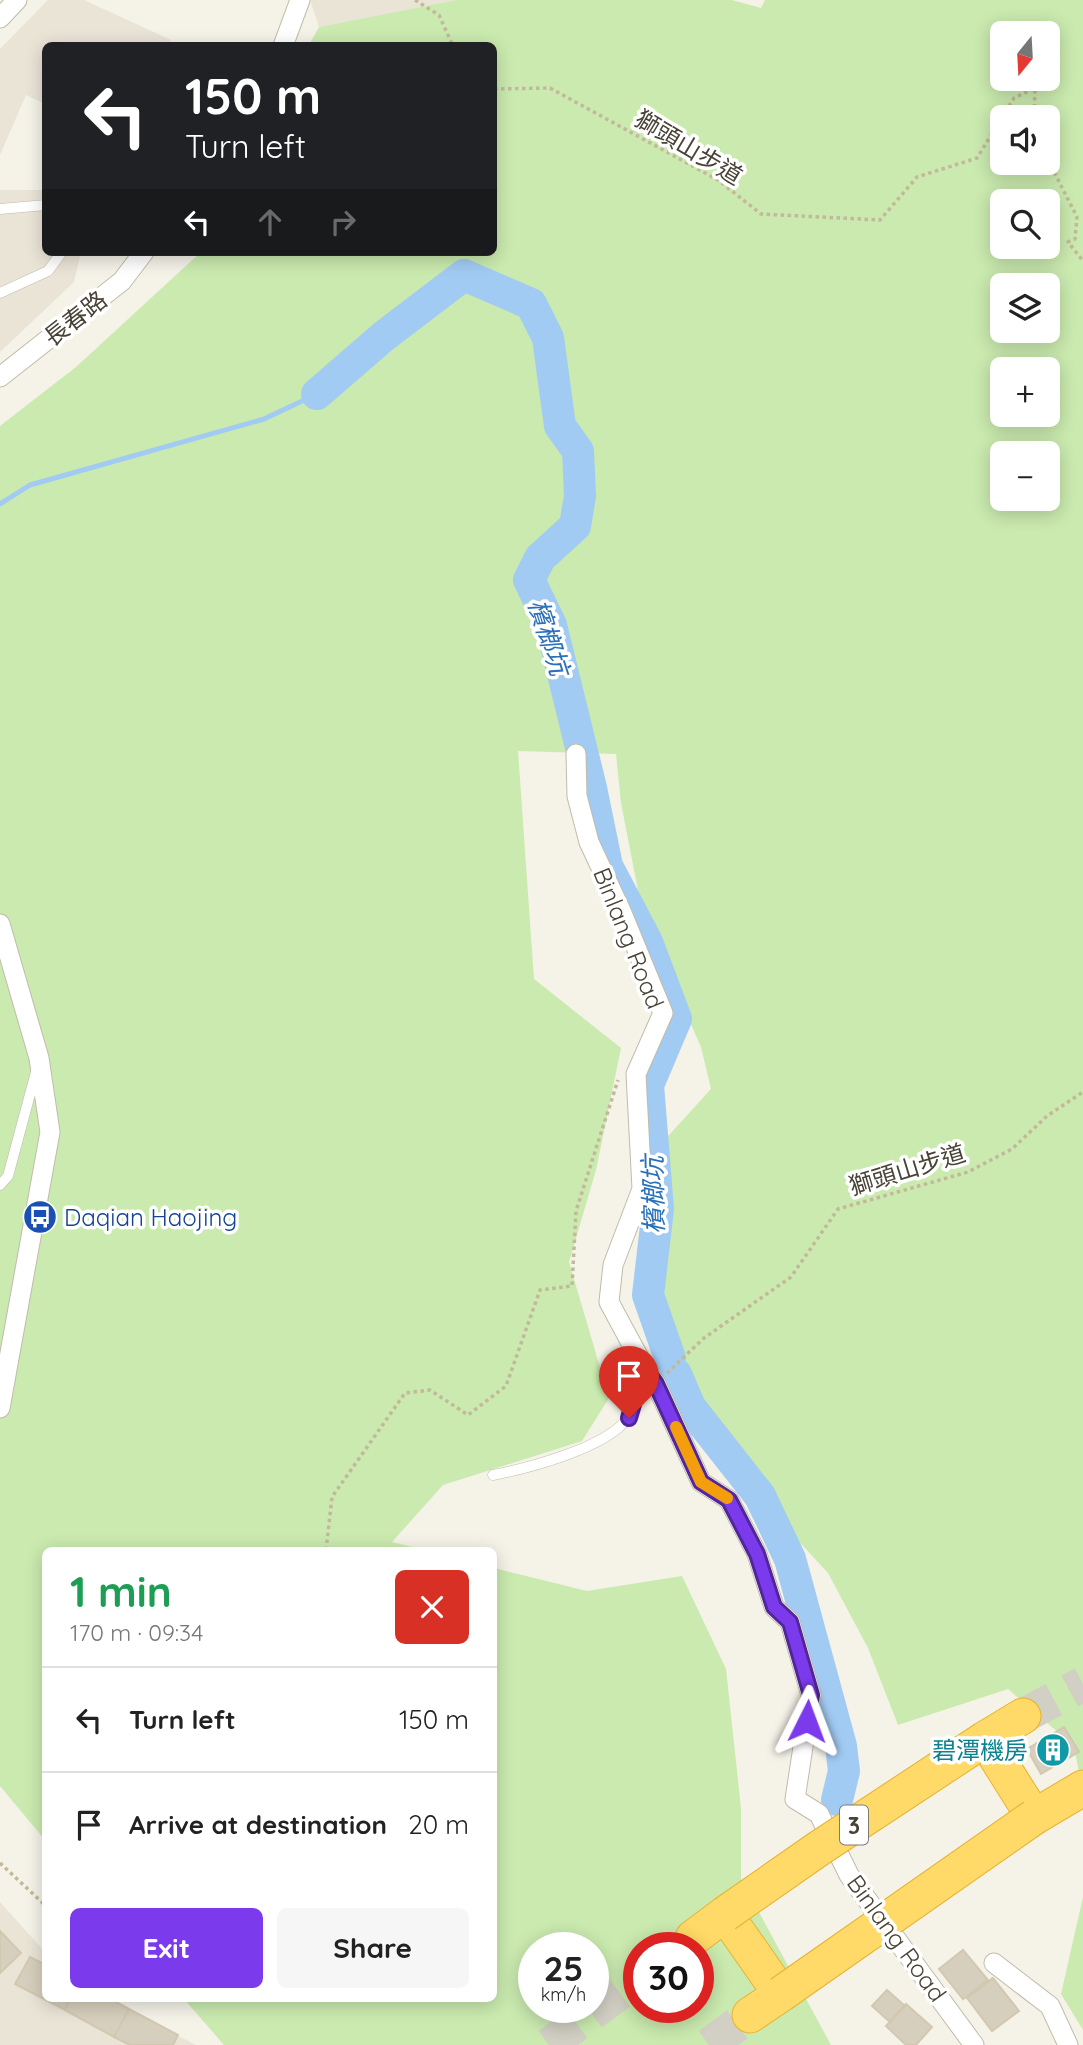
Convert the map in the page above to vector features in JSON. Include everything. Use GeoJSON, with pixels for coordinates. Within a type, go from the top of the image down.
{"type":"FeatureCollection","features":[{"type":"Feature","properties":{"kind":"highway","name":"3"},"geometry":{"type":"LineString","coordinates":[[701,1932],[818,1849],[1023,1716]]}},
{"type":"Feature","properties":{"kind":"highway"},"geometry":{"type":"LineString","coordinates":[[985,1739],[1034,1818]]}},
{"type":"Feature","properties":{"kind":"highway"},"geometry":{"type":"LineString","coordinates":[[750,2015],[1034,1818],[1083,1788]]}},
{"type":"Feature","properties":{"kind":"highway"},"geometry":{"type":"LineString","coordinates":[[725,1914],[781,1994]]}},
{"type":"Feature","properties":{"kind":"street"},"geometry":{"type":"LineString","coordinates":[[0,18],[18,0]]}},
{"type":"Feature","properties":{"kind":"street"},"geometry":{"type":"LineString","coordinates":[[284,42],[300,0]]}},
{"type":"Feature","properties":{"kind":"street","name":"長春路"},"geometry":{"type":"LineString","coordinates":[[0,377],[122,281],[141,256]]}},
{"type":"Feature","properties":{"kind":"street","name":"Binlang Road"},"geometry":{"type":"LineString","coordinates":[[576,754],[577,796],[589,842],[663,1013],[636,1074],[642,1189],[613,1265],[609,1302],[656,1384],[701,1482],[729,1500],[757,1554],[774,1607],[790,1622],[811,1695],[795,1799],[819,1814],[849,1875],[974,2045]]}},
{"type":"Feature","properties":{"kind":"street"},"geometry":{"type":"LineString","coordinates":[[0,924],[39,1058],[50,1132],[0,1408]]}},
{"type":"Feature","properties":{"kind":"street"},"geometry":{"type":"LineString","coordinates":[[994,1964],[1050,2006],[1068,2045]]}},
{"type":"Feature","properties":{"kind":"lane"},"geometry":{"type":"LineString","coordinates":[[0,209],[42,205]]}},
{"type":"Feature","properties":{"kind":"lane"},"geometry":{"type":"LineString","coordinates":[[0,293],[48,271],[59,256]]}},
{"type":"Feature","properties":{"kind":"lane"},"geometry":{"type":"LineString","coordinates":[[0,1185],[8,1176],[39,1058]]}},
{"type":"Feature","properties":{"kind":"lane"},"geometry":{"type":"LineString","coordinates":[[493,1475],[541,1462],[611,1435],[629,1418],[644,1367]]}},
{"type":"Feature","properties":{"kind":"path"},"geometry":{"type":"LineString","coordinates":[[415,0],[439,15],[451,42]]}},
{"type":"Feature","properties":{"kind":"path","name":"獅頭山步道"},"geometry":{"type":"LineString","coordinates":[[497,89],[550,88],[718,180],[761,214],[880,220],[916,177],[977,158],[990,137]]}},
{"type":"Feature","properties":{"kind":"path","name":"獅頭山步道"},"geometry":{"type":"LineString","coordinates":[[1010,105],[1014,98],[1035,88],[1034,105]]}},
{"type":"Feature","properties":{"kind":"path"},"geometry":{"type":"LineString","coordinates":[[1056,175],[1077,216],[1075,239],[1068,242],[1083,261]]}},
{"type":"Feature","properties":{"kind":"path"},"geometry":{"type":"LineString","coordinates":[[326,1547],[332,1497],[405,1393],[430,1390],[468,1415],[506,1386],[540,1290],[572,1286],[576,1211],[619,1078]]}},
{"type":"Feature","properties":{"kind":"path","name":"獅頭山步道"},"geometry":{"type":"LineString","coordinates":[[662,1378],[704,1338],[791,1277],[838,1209],[968,1171],[1012,1149],[1047,1116],[1083,1092]]}},
{"type":"Feature","properties":{"kind":"path"},"geometry":{"type":"LineString","coordinates":[[0,1863],[42,1902]]}},
{"type":"Feature","properties":{"kind":"shaded area"},"geometry":{"type":"Polygon","coordinates":[[[48,0],[84,0],[171,40],[42,42],[42,103],[26,95],[0,155],[0,49],[48,0]]]}},
{"type":"Feature","properties":{"kind":"shaded area"},"geometry":{"type":"Polygon","coordinates":[[[310,0],[456,0],[319,27],[310,0]]]}},
{"type":"Feature","properties":{"kind":"shaded area"},"geometry":{"type":"Polygon","coordinates":[[[0,190],[42,190],[42,256],[80,256],[74,282],[0,352],[0,190]]]}},
{"type":"Feature","properties":{"kind":"shaded area"},"geometry":{"type":"Polygon","coordinates":[[[0,1902],[42,1949],[42,2002],[112,2002],[196,2045],[0,2045],[0,1902]]]}},
{"type":"Feature","properties":{"kind":"green space"},"geometry":{"type":"Polygon","coordinates":[[[456,0],[732,0],[761,8],[765,0],[1083,0],[1083,1794],[1074,1746],[1008,1689],[898,1725],[868,1648],[828,1573],[758,1497],[649,1340],[660,1145],[711,1089],[701,1047],[643,916],[621,803],[616,754],[518,751],[534,979],[621,1048],[596,1170],[569,1262],[609,1398],[582,1441],[443,1485],[392,1542],[413,1547],[42,1547],[42,1836],[0,1786],[0,426],[76,367],[197,256],[497,256],[497,42],[311,42],[319,27],[456,0]]]}},
{"type":"Feature","properties":{"kind":"green space"},"geometry":{"type":"Polygon","coordinates":[[[497,1569],[587,1591],[682,1576],[726,1669],[741,1808],[741,1879],[831,2045],[224,2045],[187,2002],[497,2002],[497,1569]]]}},
{"type":"Feature","properties":{"kind":"green space"},"geometry":{"type":"Polygon","coordinates":[[[1083,1897],[1083,2030],[1061,1994],[1083,1897]]]}},
{"type":"Feature","properties":{"kind":"building","name":"碧潭機房"},"geometry":{"type":"Polygon","coordinates":[[[1064,1727],[1079,1752],[1041,1774],[1027,1749],[1064,1727]]]}},
{"type":"Feature","properties":{"kind":"building"},"geometry":{"type":"Polygon","coordinates":[[[0,1931],[21,1953],[0,1973],[0,1931]]]}},
{"type":"Feature","properties":{"kind":"building"},"geometry":{"type":"Polygon","coordinates":[[[963,1950],[988,1980],[963,1999],[939,1969],[963,1950]]]}},
{"type":"Feature","properties":{"kind":"building"},"geometry":{"type":"Polygon","coordinates":[[[30,1957],[42,1963],[42,1998],[15,1984],[30,1957]]]}},
{"type":"Feature","properties":{"kind":"building"},"geometry":{"type":"Polygon","coordinates":[[[993,1978],[1019,2011],[992,2031],[967,1998],[993,1978]]]}},
{"type":"Feature","properties":{"kind":"building"},"geometry":{"type":"Polygon","coordinates":[[[887,1990],[905,2006],[890,2022],[872,2006],[887,1990]]]}},
{"type":"Feature","properties":{"kind":"building"},"geometry":{"type":"Polygon","coordinates":[[[50,2002],[69,2002],[65,2010],[50,2002]]]}},
{"type":"Feature","properties":{"kind":"building"},"geometry":{"type":"Polygon","coordinates":[[[69,2002],[116,2002],[129,2009],[114,2037],[65,2010],[69,2002]]]}},
{"type":"Feature","properties":{"kind":"building"},"geometry":{"type":"Polygon","coordinates":[[[906,2004],[932,2027],[916,2045],[906,2045],[886,2026],[906,2004]]]}},
{"type":"Feature","properties":{"kind":"building"},"geometry":{"type":"Polygon","coordinates":[[[129,2009],[178,2035],[173,2045],[130,2045],[114,2037],[129,2009]]]}},
{"type":"Feature","properties":{"kind":"waterway","name":"檳榔坑"},"geometry":{"type":"LineString","coordinates":[[317,394],[384,336],[464,275],[531,304],[548,338],[560,426],[578,451],[580,496],[575,526],[540,558],[529,580],[551,625],[607,866],[647,942],[676,1019],[648,1085],[658,1209],[648,1295],[670,1358]]}},
{"type":"Feature","properties":{"kind":"waterway","name":"檳榔坑"},"geometry":{"type":"LineString","coordinates":[[0,504],[30,485],[264,419],[317,394]]}},
{"type":"Feature","properties":{"kind":"waterway","name":"檳榔坑"},"geometry":{"type":"LineString","coordinates":[[676,1374],[690,1407],[760,1496],[790,1559],[841,1746],[844,1771],[837,1800]]}},
{"type":"Feature","properties":{"kind":"tunnel"},"geometry":{"type":"LineString","coordinates":[[1023,1716],[1083,1684]]}},
{"type":"Feature","properties":{"kind":"tunnel"},"geometry":{"type":"LineString","coordinates":[[549,2045],[623,1990]]}},
{"type":"Feature","properties":{"kind":"tunnel"},"geometry":{"type":"LineString","coordinates":[[709,2045],[750,2015]]}},
{"type":"Feature","properties":{"kind":"slow traffic"},"geometry":{"type":"LineString","coordinates":[[676,1427],[701,1482],[727,1498]]}},
{"type":"Feature","properties":{"kind":"place","name":"Daqian Haojing"},"geometry":{"type":"Point","coordinates":[40,1217]}},
{"type":"Feature","properties":{"kind":"place","name":"碧潭機房"},"geometry":{"type":"Point","coordinates":[1053,1750]}},
{"type":"Feature","properties":{"kind":"route"},"geometry":{"type":"LineString","coordinates":[[629,1418],[644,1367],[656,1384],[701,1482],[729,1500],[757,1554],[774,1607],[790,1622],[811,1695],[807,1721]]}}]}
